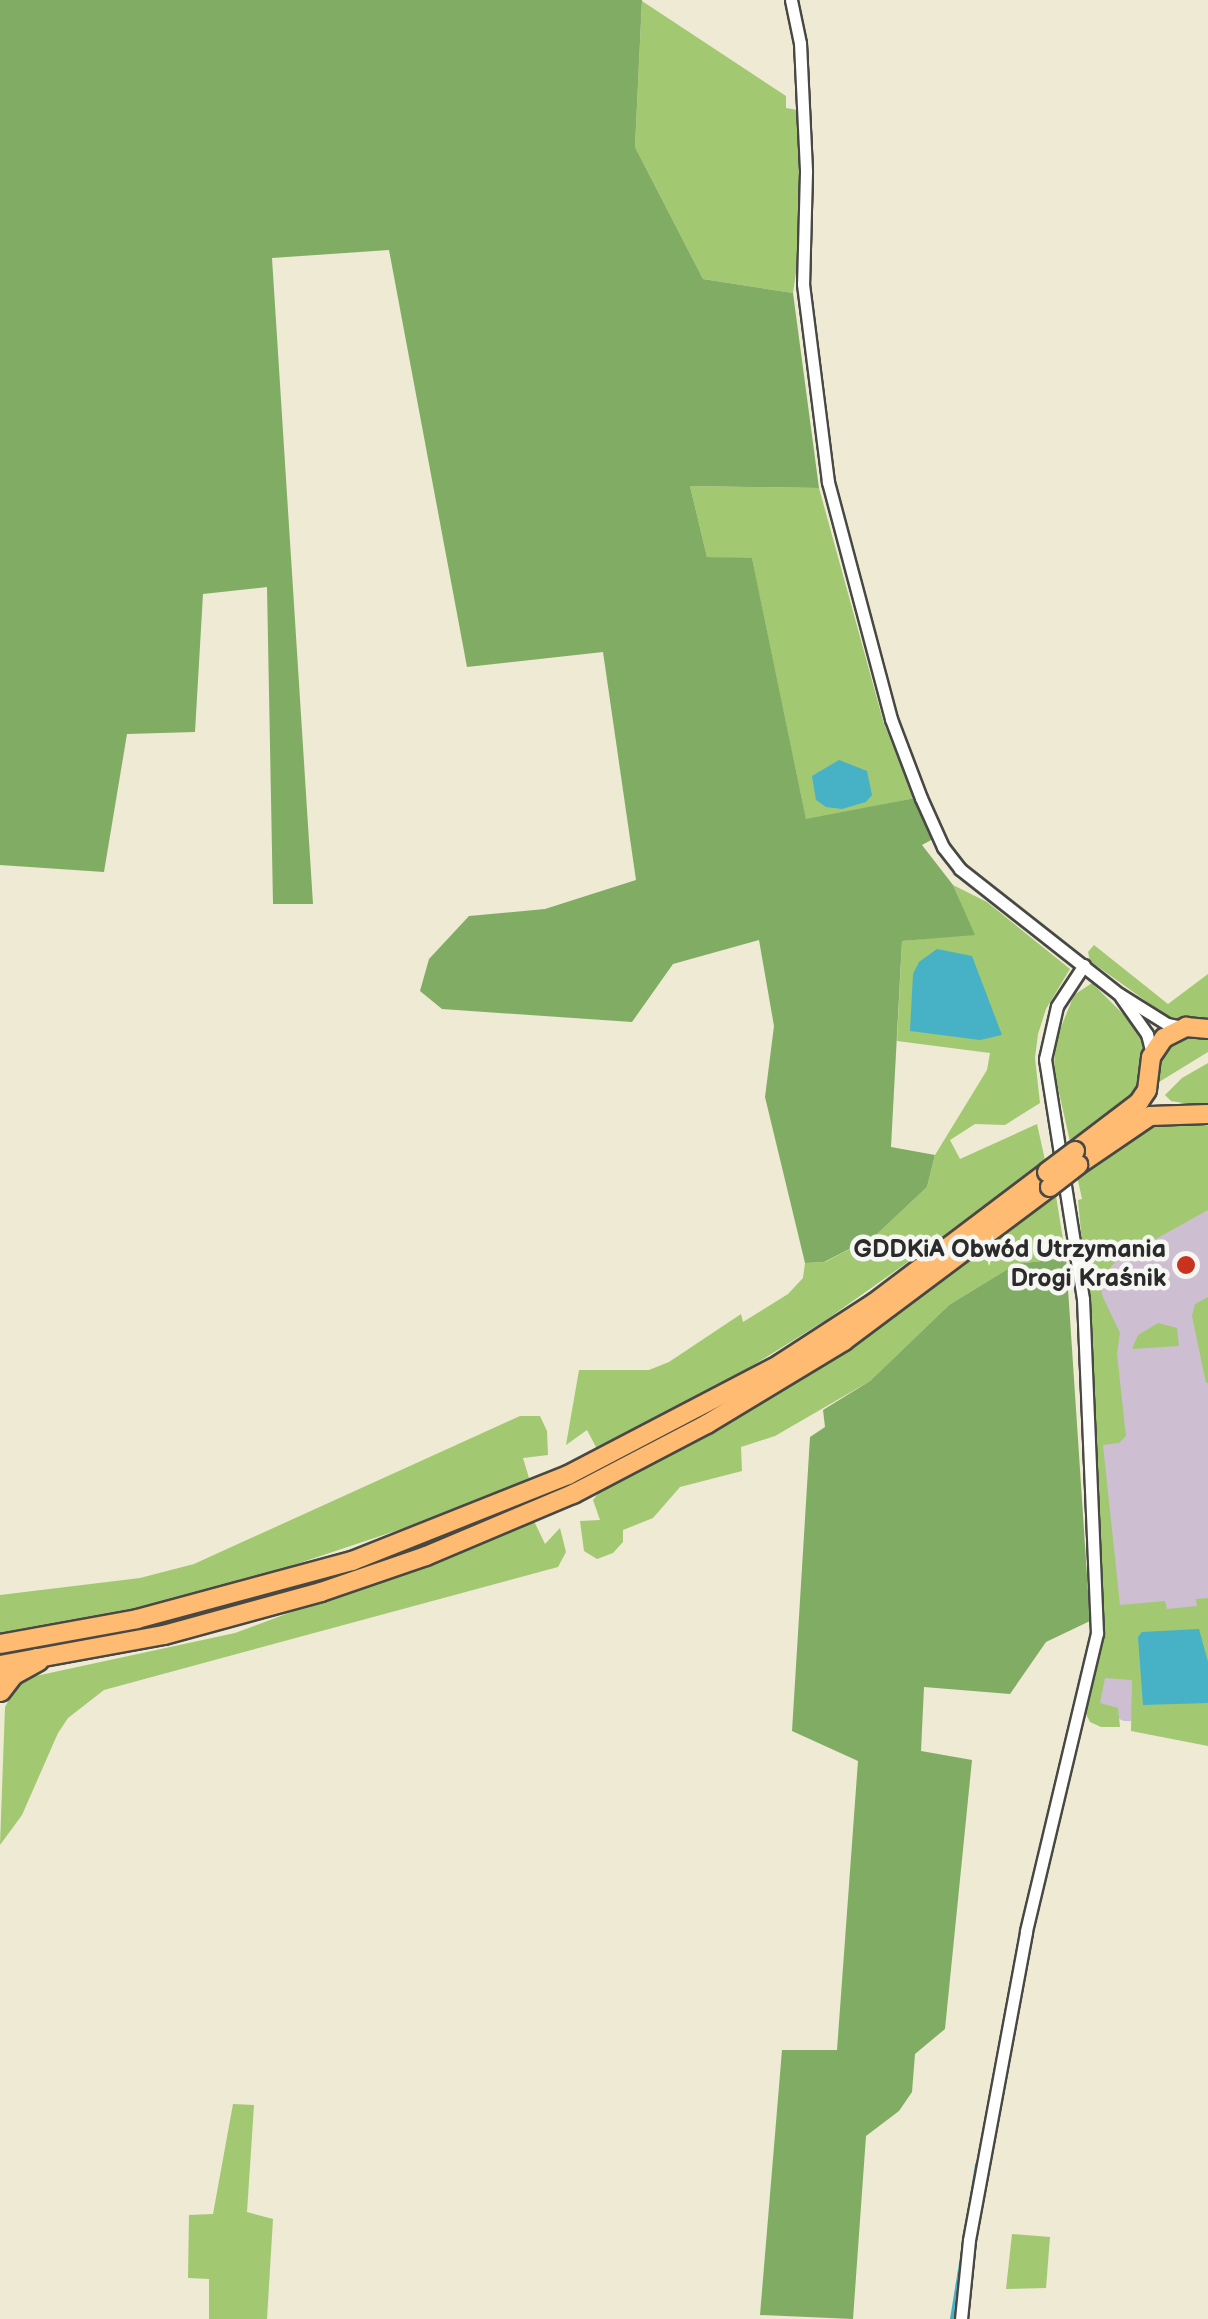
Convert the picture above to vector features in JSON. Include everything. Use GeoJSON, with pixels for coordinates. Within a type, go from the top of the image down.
{"type":"FeatureCollection","features":[{"type":"Feature","properties":{"kind":"highway"},"geometry":{"type":"LineString","coordinates":[[0,1690],[12,1674],[37,1660]]}},
{"type":"Feature","properties":{"kind":"main road"},"geometry":{"type":"LineString","coordinates":[[0,1666],[164,1635],[321,1592],[426,1556],[585,1488],[707,1424],[844,1341],[1077,1158],[1139,1102],[1164,1038],[1186,1027],[1208,1028]]}},
{"type":"Feature","properties":{"kind":"main road"},"geometry":{"type":"LineString","coordinates":[[1150,1066],[1160,1100],[1178,1114]]}},
{"type":"Feature","properties":{"kind":"main road"},"geometry":{"type":"LineString","coordinates":[[1077,1158],[1157,1113],[1208,1114]]}},
{"type":"Feature","properties":{"kind":"main road"},"geometry":{"type":"LineString","coordinates":[[0,1644],[211,1601],[352,1561],[568,1476],[712,1404],[802,1350],[1048,1180]]}},
{"type":"Feature","properties":{"kind":"street"},"geometry":{"type":"LineString","coordinates":[[790,0],[800,43],[806,172],[803,284],[828,482],[891,719],[948,854],[970,877],[1119,994],[1167,1024],[1186,1027]]}},
{"type":"Feature","properties":{"kind":"street"},"geometry":{"type":"LineString","coordinates":[[960,2319],[969,2240],[1026,1931],[1097,1633],[1082,1285],[1045,1059],[1057,1006],[1084,965]]}},
{"type":"Feature","properties":{"kind":"street"},"geometry":{"type":"LineString","coordinates":[[1119,994],[1147,1034],[1150,1066]]}},
{"type":"Feature","properties":{"kind":"shaded area"},"geometry":{"type":"Polygon","coordinates":[[[1208,1188],[1208,1723],[1124,1721],[1096,1709],[1104,1625],[1087,1256],[1208,1188]]]}},
{"type":"Feature","properties":{"kind":"green space"},"geometry":{"type":"Polygon","coordinates":[[[0,0],[642,0],[635,147],[703,279],[793,293],[819,488],[690,486],[707,557],[752,558],[806,819],[915,798],[933,839],[922,845],[953,885],[975,935],[902,941],[891,1147],[935,1155],[927,1187],[875,1236],[824,1262],[805,1263],[765,1097],[774,1026],[759,940],[673,964],[632,1022],[442,1009],[420,991],[429,959],[469,916],[545,909],[636,880],[603,652],[467,667],[389,250],[272,258],[313,904],[273,904],[267,587],[203,594],[195,732],[127,734],[104,872],[0,865],[0,0]]]}},
{"type":"Feature","properties":{"kind":"green space"},"geometry":{"type":"Polygon","coordinates":[[[642,1],[786,96],[786,108],[798,110],[800,245],[793,293],[703,279],[635,147],[642,1]]]}},
{"type":"Feature","properties":{"kind":"green space"},"geometry":{"type":"Polygon","coordinates":[[[690,486],[819,488],[884,724],[915,798],[806,820],[752,559],[707,557],[690,486]]]}},
{"type":"Feature","properties":{"kind":"green space"},"geometry":{"type":"Polygon","coordinates":[[[953,885],[987,902],[1070,969],[1046,1009],[1038,1034],[1035,1058],[1040,1103],[1005,1125],[975,1124],[950,1140],[960,1159],[1037,1124],[1045,1160],[1021,1182],[826,1320],[747,1369],[597,1449],[587,1430],[566,1445],[579,1370],[649,1370],[669,1362],[741,1314],[743,1322],[788,1294],[803,1278],[805,1263],[825,1262],[875,1236],[927,1187],[935,1155],[987,1070],[990,1053],[897,1041],[902,941],[974,934],[953,885]]]}},
{"type":"Feature","properties":{"kind":"green space"},"geometry":{"type":"Polygon","coordinates":[[[1094,945],[1168,1004],[1208,974],[1208,1021],[1171,1019],[1090,961],[1088,952],[1094,945]]]}},
{"type":"Feature","properties":{"kind":"green space"},"geometry":{"type":"Polygon","coordinates":[[[1092,983],[1142,1037],[1144,1056],[1139,1089],[1131,1100],[1071,1146],[1054,1070],[1055,1042],[1074,995],[1092,983]]]}},
{"type":"Feature","properties":{"kind":"green space"},"geometry":{"type":"Polygon","coordinates":[[[1183,1035],[1208,1035],[1208,1052],[1159,1082],[1158,1062],[1169,1044],[1183,1035]]]}},
{"type":"Feature","properties":{"kind":"green space"},"geometry":{"type":"Polygon","coordinates":[[[1208,1063],[1208,1107],[1171,1101],[1165,1095],[1182,1078],[1208,1063]]]}},
{"type":"Feature","properties":{"kind":"green space"},"geometry":{"type":"Polygon","coordinates":[[[1162,1119],[1208,1126],[1208,1210],[1116,1261],[1101,1279],[1102,1295],[1120,1333],[1117,1354],[1126,1436],[1119,1443],[1103,1445],[1120,1605],[1165,1601],[1167,1609],[1197,1606],[1196,1599],[1208,1598],[1208,1746],[1131,1731],[1132,1680],[1105,1678],[1100,1703],[1118,1708],[1120,1727],[1101,1727],[1090,1722],[1086,1714],[1101,1625],[1086,1286],[1078,1200],[1082,1199],[1077,1176],[1121,1140],[1162,1119]]]}},
{"type":"Feature","properties":{"kind":"green space"},"geometry":{"type":"Polygon","coordinates":[[[1056,1196],[1066,1258],[1016,1264],[949,1305],[870,1381],[775,1436],[741,1447],[742,1471],[680,1487],[653,1518],[623,1530],[623,1542],[613,1553],[597,1559],[584,1551],[580,1521],[600,1520],[593,1500],[600,1491],[799,1380],[1056,1196]]]}},
{"type":"Feature","properties":{"kind":"green space"},"geometry":{"type":"Polygon","coordinates":[[[1066,1258],[1090,1621],[1046,1642],[1010,1694],[924,1687],[921,1751],[972,1760],[945,2029],[915,2054],[912,2092],[899,2111],[866,2136],[853,2319],[760,2315],[782,2050],[837,2050],[858,1761],[792,1731],[810,1437],[825,1427],[823,1410],[870,1381],[949,1305],[1016,1264],[1066,1258]]]}},
{"type":"Feature","properties":{"kind":"green space"},"geometry":{"type":"Polygon","coordinates":[[[1208,1297],[1206,1383],[1192,1316],[1195,1304],[1208,1297]]]}},
{"type":"Feature","properties":{"kind":"green space"},"geometry":{"type":"Polygon","coordinates":[[[1158,1323],[1177,1328],[1179,1346],[1132,1349],[1138,1335],[1158,1323]]]}},
{"type":"Feature","properties":{"kind":"green space"},"geometry":{"type":"Polygon","coordinates":[[[520,1416],[540,1416],[547,1431],[548,1455],[523,1458],[529,1478],[488,1500],[243,1582],[44,1632],[0,1635],[0,1595],[140,1578],[194,1564],[520,1416]]]}},
{"type":"Feature","properties":{"kind":"green space"},"geometry":{"type":"Polygon","coordinates":[[[554,1488],[555,1495],[342,1578],[178,1625],[0,1659],[0,1655],[197,1616],[554,1488]]]}},
{"type":"Feature","properties":{"kind":"green space"},"geometry":{"type":"Polygon","coordinates":[[[534,1521],[545,1544],[560,1528],[566,1552],[558,1567],[104,1690],[68,1718],[22,1815],[0,1845],[5,1707],[17,1685],[31,1677],[235,1633],[534,1521]]]}},
{"type":"Feature","properties":{"kind":"green space"},"geometry":{"type":"Polygon","coordinates":[[[233,2104],[254,2105],[247,2212],[273,2219],[267,2319],[209,2319],[209,2279],[188,2278],[189,2215],[213,2214],[233,2104]]]}},
{"type":"Feature","properties":{"kind":"green space"},"geometry":{"type":"Polygon","coordinates":[[[1012,2234],[1050,2237],[1046,2288],[1006,2289],[1012,2234]]]}},
{"type":"Feature","properties":{"kind":"water"},"geometry":{"type":"Polygon","coordinates":[[[839,760],[867,771],[872,795],[866,802],[842,809],[826,807],[816,800],[812,776],[839,760]]]}},
{"type":"Feature","properties":{"kind":"water"},"geometry":{"type":"Polygon","coordinates":[[[937,949],[972,956],[1002,1035],[980,1040],[910,1031],[913,974],[919,962],[937,949]]]}},
{"type":"Feature","properties":{"kind":"water"},"geometry":{"type":"Polygon","coordinates":[[[1199,1629],[1208,1662],[1208,1703],[1143,1705],[1138,1637],[1142,1632],[1199,1629]]]}},
{"type":"Feature","properties":{"kind":"waterway"},"geometry":{"type":"LineString","coordinates":[[952,2319],[977,2164]]}},
{"type":"Feature","properties":{"kind":"place","name":"GDDKiA Obwód Utrzymania Drogi Kraśnik"},"geometry":{"type":"Point","coordinates":[1186,1265]}}]}
